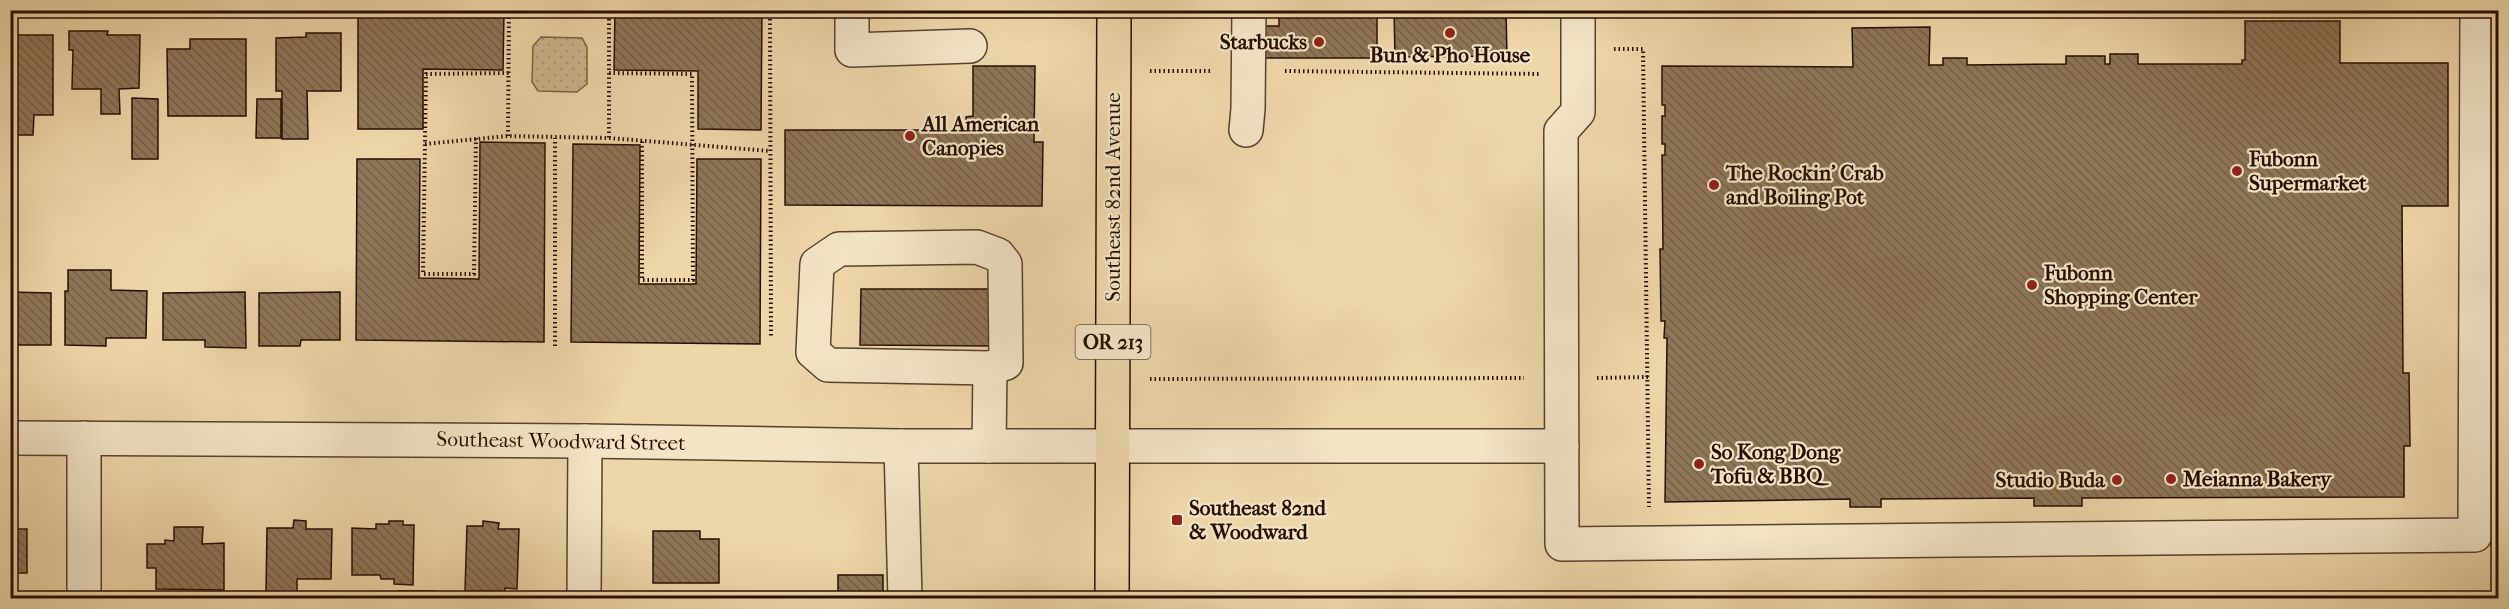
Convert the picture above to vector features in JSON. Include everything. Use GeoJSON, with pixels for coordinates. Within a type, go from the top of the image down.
{"type":"FeatureCollection","features":[{"type":"Feature","properties":{"kind":"main road","name":"Southeast 82nd Avenue"},"geometry":{"type":"LineString","coordinates":[[1112,598],[1114,10]]}},
{"type":"Feature","properties":{"kind":"street"},"geometry":{"type":"LineString","coordinates":[[852,10],[852,50],[970,46]]}},
{"type":"Feature","properties":{"kind":"street"},"geometry":{"type":"LineString","coordinates":[[1246,130],[1249,10]]}},
{"type":"Feature","properties":{"kind":"street"},"geometry":{"type":"LineString","coordinates":[[1578,10],[1578,112],[1561,131],[1562,544],[2475,535],[2477,10]]}},
{"type":"Feature","properties":{"kind":"street"},"geometry":{"type":"LineString","coordinates":[[977,248],[998,255],[1005,264],[1006,363],[990,368],[828,364],[813,352],[817,264],[839,249],[977,248]]}},
{"type":"Feature","properties":{"kind":"street"},"geometry":{"type":"LineString","coordinates":[[989,446],[990,368]]}},
{"type":"Feature","properties":{"kind":"street","name":"Southeast Woodward Street"},"geometry":{"type":"LineString","coordinates":[[10,438],[585,441],[901,446],[1562,446]]}},
{"type":"Feature","properties":{"kind":"street"},"geometry":{"type":"LineString","coordinates":[[84,438],[84,598]]}},
{"type":"Feature","properties":{"kind":"street"},"geometry":{"type":"LineString","coordinates":[[585,441],[585,598]]}},
{"type":"Feature","properties":{"kind":"street"},"geometry":{"type":"LineString","coordinates":[[901,446],[905,598]]}},
{"type":"Feature","properties":{"kind":"path"},"geometry":{"type":"LineString","coordinates":[[508,136],[509,10]]}},
{"type":"Feature","properties":{"kind":"path"},"geometry":{"type":"LineString","coordinates":[[609,10],[609,138]]}},
{"type":"Feature","properties":{"kind":"path"},"geometry":{"type":"LineString","coordinates":[[770,10],[771,338]]}},
{"type":"Feature","properties":{"kind":"path"},"geometry":{"type":"LineString","coordinates":[[1113,72],[1248,70],[1553,75],[1597,49],[1643,49],[1649,508]]}},
{"type":"Feature","properties":{"kind":"path"},"geometry":{"type":"LineString","coordinates":[[476,138],[474,274],[423,274],[426,74],[508,73]]}},
{"type":"Feature","properties":{"kind":"path"},"geometry":{"type":"LineString","coordinates":[[609,73],[692,74],[693,280],[642,280],[642,140]]}},
{"type":"Feature","properties":{"kind":"path"},"geometry":{"type":"LineString","coordinates":[[425,144],[508,136],[609,138],[770,151]]}},
{"type":"Feature","properties":{"kind":"path"},"geometry":{"type":"LineString","coordinates":[[555,138],[555,346]]}},
{"type":"Feature","properties":{"kind":"path"},"geometry":{"type":"LineString","coordinates":[[1112,379],[1648,377]]}},
{"type":"Feature","properties":{"kind":"shaded area"},"geometry":{"type":"Polygon","coordinates":[[[541,37],[582,38],[587,47],[587,84],[577,92],[538,91],[532,82],[533,46],[541,37]]]}},
{"type":"Feature","properties":{"kind":"building"},"geometry":{"type":"Polygon","coordinates":[[[358,10],[504,10],[503,70],[423,69],[423,129],[358,129],[358,10]]]}},
{"type":"Feature","properties":{"kind":"building"},"geometry":{"type":"Polygon","coordinates":[[[615,10],[762,10],[761,130],[698,129],[698,71],[614,70],[615,10]]]}},
{"type":"Feature","properties":{"kind":"building","name":"Starbucks"},"geometry":{"type":"Polygon","coordinates":[[[1279,10],[1377,10],[1377,58],[1262,58],[1262,26],[1279,26],[1279,10]]]}},
{"type":"Feature","properties":{"kind":"building","name":"Bun & Pho House"},"geometry":{"type":"Polygon","coordinates":[[[1394,10],[1506,10],[1507,56],[1395,57],[1394,10]]]}},
{"type":"Feature","properties":{"kind":"building","name":"Fubonn Shopping Center"},"geometry":{"type":"Polygon","coordinates":[[[2245,21],[2340,21],[2340,63],[2448,63],[2448,206],[2402,206],[2403,373],[2409,373],[2410,446],[2404,446],[2404,497],[2082,498],[2082,506],[2034,506],[2034,498],[1881,499],[1881,507],[1850,507],[1850,499],[1665,502],[1667,338],[1664,338],[1665,321],[1661,321],[1660,249],[1663,249],[1662,155],[1665,155],[1665,144],[1662,144],[1662,116],[1665,116],[1665,105],[1662,105],[1662,66],[1853,67],[1852,28],[1930,27],[1929,65],[1943,65],[1943,58],[1967,58],[1967,65],[2066,64],[2066,56],[2105,56],[2105,64],[2110,64],[2110,54],[2138,54],[2138,64],[2242,64],[2242,60],[2245,60],[2245,21]]]}},
{"type":"Feature","properties":{"kind":"building"},"geometry":{"type":"Polygon","coordinates":[[[69,31],[108,31],[107,35],[140,35],[139,88],[119,89],[120,114],[101,114],[101,89],[72,89],[73,50],[69,50],[69,31]]]}},
{"type":"Feature","properties":{"kind":"building"},"geometry":{"type":"Polygon","coordinates":[[[306,33],[341,33],[341,91],[307,91],[308,139],[282,139],[282,91],[276,91],[276,38],[306,37],[306,33]]]}},
{"type":"Feature","properties":{"kind":"building"},"geometry":{"type":"Polygon","coordinates":[[[10,35],[53,35],[53,115],[34,115],[33,135],[10,135],[10,35]]]}},
{"type":"Feature","properties":{"kind":"building"},"geometry":{"type":"Polygon","coordinates":[[[190,39],[246,39],[246,116],[168,116],[167,49],[190,49],[190,39]]]}},
{"type":"Feature","properties":{"kind":"building","name":"All American Canopies"},"geometry":{"type":"Polygon","coordinates":[[[973,66],[1035,66],[1034,142],[1043,142],[1042,206],[785,205],[785,130],[966,130],[966,117],[973,116],[973,66]]]}},
{"type":"Feature","properties":{"kind":"building"},"geometry":{"type":"Polygon","coordinates":[[[132,98],[158,99],[158,159],[132,159],[132,98]]]}},
{"type":"Feature","properties":{"kind":"building"},"geometry":{"type":"Polygon","coordinates":[[[257,99],[281,99],[281,138],[256,138],[257,99]]]}},
{"type":"Feature","properties":{"kind":"building"},"geometry":{"type":"Polygon","coordinates":[[[480,142],[545,143],[544,342],[356,340],[357,159],[420,159],[419,278],[479,279],[480,142]]]}},
{"type":"Feature","properties":{"kind":"building"},"geometry":{"type":"Polygon","coordinates":[[[573,144],[640,145],[639,284],[696,284],[697,159],[761,159],[760,344],[571,342],[573,144]]]}},
{"type":"Feature","properties":{"kind":"building"},"geometry":{"type":"Polygon","coordinates":[[[68,270],[111,270],[111,290],[147,291],[146,338],[106,338],[106,346],[65,345],[65,291],[68,291],[68,270]]]}},
{"type":"Feature","properties":{"kind":"building"},"geometry":{"type":"Polygon","coordinates":[[[861,289],[996,289],[995,346],[860,345],[861,289]]]}},
{"type":"Feature","properties":{"kind":"building"},"geometry":{"type":"Polygon","coordinates":[[[10,292],[51,293],[51,345],[11,345],[10,292]]]}},
{"type":"Feature","properties":{"kind":"building"},"geometry":{"type":"Polygon","coordinates":[[[245,292],[246,348],[205,347],[205,340],[163,340],[163,293],[245,292]]]}},
{"type":"Feature","properties":{"kind":"building"},"geometry":{"type":"Polygon","coordinates":[[[340,292],[340,340],[301,340],[300,346],[259,346],[259,293],[340,292]]]}},
{"type":"Feature","properties":{"kind":"building"},"geometry":{"type":"Polygon","coordinates":[[[294,520],[306,521],[306,529],[332,529],[331,579],[297,579],[297,593],[266,593],[267,528],[293,528],[294,520]]]}},
{"type":"Feature","properties":{"kind":"building"},"geometry":{"type":"Polygon","coordinates":[[[389,521],[403,521],[403,525],[414,525],[413,585],[394,584],[394,579],[381,579],[380,575],[352,575],[352,528],[376,529],[376,524],[389,524],[389,521]]]}},
{"type":"Feature","properties":{"kind":"building"},"geometry":{"type":"Polygon","coordinates":[[[483,521],[499,523],[498,529],[519,529],[517,589],[465,591],[467,526],[483,526],[483,521]]]}},
{"type":"Feature","properties":{"kind":"building"},"geometry":{"type":"Polygon","coordinates":[[[174,527],[203,527],[202,544],[224,543],[224,590],[156,589],[156,568],[147,568],[147,544],[165,544],[165,540],[174,541],[174,527]]]}},
{"type":"Feature","properties":{"kind":"building"},"geometry":{"type":"Polygon","coordinates":[[[10,529],[27,529],[27,573],[10,573],[10,529]]]}},
{"type":"Feature","properties":{"kind":"building"},"geometry":{"type":"Polygon","coordinates":[[[653,531],[700,531],[700,539],[719,539],[719,583],[653,583],[653,531]]]}},
{"type":"Feature","properties":{"kind":"building"},"geometry":{"type":"Polygon","coordinates":[[[838,575],[883,575],[883,598],[838,598],[838,575]]]}},
{"type":"Feature","properties":{"kind":"building"},"geometry":{"type":"Polygon","coordinates":[[[398,591],[435,591],[435,598],[398,598],[398,591]]]}},
{"type":"Feature","properties":{"kind":"place","name":"Bun & Pho House"},"geometry":{"type":"Point","coordinates":[1450,33]}},
{"type":"Feature","properties":{"kind":"place","name":"Starbucks"},"geometry":{"type":"Point","coordinates":[1319,42]}},
{"type":"Feature","properties":{"kind":"place","name":"All American Canopies"},"geometry":{"type":"Point","coordinates":[910,136]}},
{"type":"Feature","properties":{"kind":"place","name":"Fubonn Supermarket"},"geometry":{"type":"Point","coordinates":[2237,171]}},
{"type":"Feature","properties":{"kind":"place","name":"The Rockin' Crab and Boiling Pot"},"geometry":{"type":"Point","coordinates":[1714,185]}},
{"type":"Feature","properties":{"kind":"place","name":"Fubonn Shopping Center"},"geometry":{"type":"Point","coordinates":[2032,285]}},
{"type":"Feature","properties":{"kind":"place","name":"So Kong Dong Tofu & BBQ"},"geometry":{"type":"Point","coordinates":[1699,464]}},
{"type":"Feature","properties":{"kind":"place","name":"Meianna Bakery"},"geometry":{"type":"Point","coordinates":[2171,479]}},
{"type":"Feature","properties":{"kind":"place","name":"Studio Buda"},"geometry":{"type":"Point","coordinates":[2117,480]}},
{"type":"Feature","properties":{"kind":"place","name":"Southeast 82nd & Woodward"},"geometry":{"type":"Point","coordinates":[1177,520]}}]}
